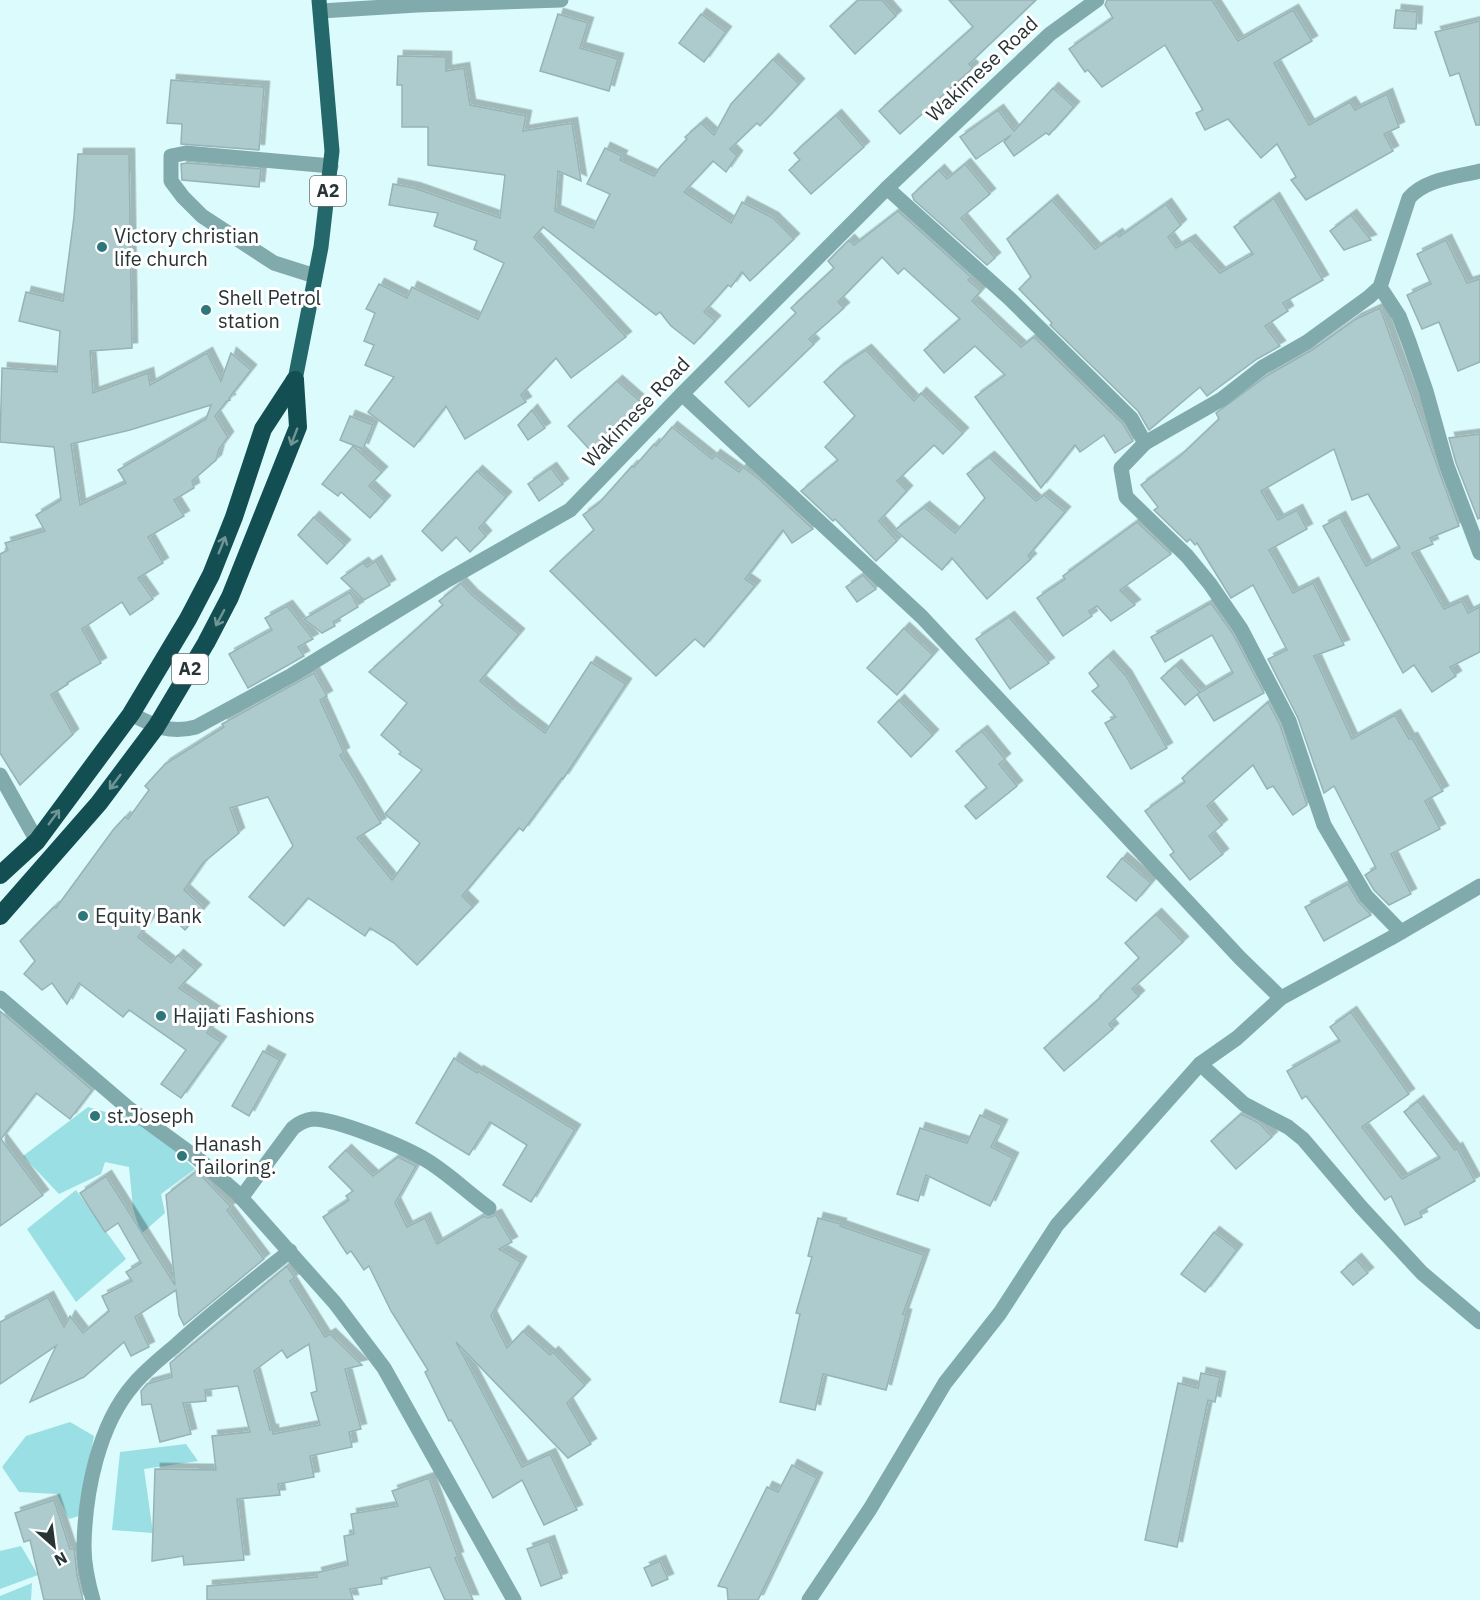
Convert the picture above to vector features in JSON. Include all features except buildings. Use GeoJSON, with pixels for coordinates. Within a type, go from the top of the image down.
{"type":"FeatureCollection","features":[{"type":"Feature","properties":{"kind":"highway","name":"A2"},"geometry":{"type":"LineString","coordinates":[[0,875],[37,841],[131,714],[188,619],[211,575],[234,517],[263,429],[294,380]]}},
{"type":"Feature","properties":{"kind":"highway","name":"A2"},"geometry":{"type":"LineString","coordinates":[[0,916],[99,802],[156,727],[206,643],[230,597],[298,427],[294,380]]}},
{"type":"Feature","properties":{"kind":"main road","name":"A2"},"geometry":{"type":"LineString","coordinates":[[294,380],[315,276],[331,166],[332,151],[320,6]]}},
{"type":"Feature","properties":{"kind":"street"},"geometry":{"type":"LineString","coordinates":[[320,6],[561,0]]}},
{"type":"Feature","properties":{"kind":"street","name":"Wakimese Road"},"geometry":{"type":"LineString","coordinates":[[131,714],[156,727],[182,731],[196,727],[292,675],[444,582],[570,510],[887,188],[1050,34],[1097,0]]}},
{"type":"Feature","properties":{"kind":"street"},"geometry":{"type":"LineString","coordinates":[[315,276],[274,263],[202,216],[171,181],[171,156],[186,153],[331,166]]}},
{"type":"Feature","properties":{"kind":"street"},"geometry":{"type":"LineString","coordinates":[[1401,932],[1366,896],[1324,825],[1289,721],[1241,629],[1210,584],[1187,556],[1126,497],[1121,468],[1145,443],[1222,399],[1263,367],[1307,342],[1380,287],[1409,198],[1416,189],[1480,171]]}},
{"type":"Feature","properties":{"kind":"street"},"geometry":{"type":"LineString","coordinates":[[887,188],[1009,298],[1131,418],[1145,443]]}},
{"type":"Feature","properties":{"kind":"street"},"geometry":{"type":"LineString","coordinates":[[1380,287],[1399,316],[1409,342],[1447,465],[1480,553]]}},
{"type":"Feature","properties":{"kind":"street"},"geometry":{"type":"LineString","coordinates":[[682,394],[922,617],[1240,958],[1281,998]]}},
{"type":"Feature","properties":{"kind":"street"},"geometry":{"type":"LineString","coordinates":[[0,775],[37,841]]}},
{"type":"Feature","properties":{"kind":"street"},"geometry":{"type":"LineString","coordinates":[[809,1600],[870,1509],[945,1383],[1000,1313],[1057,1225],[1200,1064],[1237,1038],[1281,998],[1480,886]]}},
{"type":"Feature","properties":{"kind":"street"},"geometry":{"type":"LineString","coordinates":[[0,998],[127,1107],[197,1158],[241,1198],[335,1303],[384,1368],[514,1600]]}},
{"type":"Feature","properties":{"kind":"street"},"geometry":{"type":"LineString","coordinates":[[1200,1064],[1244,1104],[1288,1127],[1303,1139],[1422,1273],[1480,1322]]}},
{"type":"Feature","properties":{"kind":"street"},"geometry":{"type":"LineString","coordinates":[[241,1198],[293,1128],[312,1119],[330,1120],[426,1160],[489,1208]]}},
{"type":"Feature","properties":{"kind":"street"},"geometry":{"type":"LineString","coordinates":[[93,1600],[88,1583],[84,1548],[88,1498],[98,1452],[118,1406],[134,1384],[165,1354],[290,1251]]}},
{"type":"Feature","properties":{"kind":"shaded area"},"geometry":{"type":"Polygon","coordinates":[[[88,1107],[116,1115],[127,1107],[195,1169],[161,1194],[165,1213],[141,1234],[133,1208],[129,1167],[105,1162],[101,1174],[59,1194],[23,1156],[88,1107]]]}},
{"type":"Feature","properties":{"kind":"shaded area"},"geometry":{"type":"Polygon","coordinates":[[[76,1190],[126,1259],[76,1302],[27,1229],[76,1190]]]}},
{"type":"Feature","properties":{"kind":"shaded area"},"geometry":{"type":"Polygon","coordinates":[[[70,1422],[94,1436],[79,1516],[69,1519],[57,1494],[19,1492],[2,1467],[26,1436],[70,1422]]]}},
{"type":"Feature","properties":{"kind":"shaded area"},"geometry":{"type":"Polygon","coordinates":[[[186,1444],[198,1461],[144,1469],[153,1533],[112,1530],[120,1452],[186,1444]]]}},
{"type":"Feature","properties":{"kind":"shaded area"},"geometry":{"type":"Polygon","coordinates":[[[21,1546],[38,1575],[0,1589],[0,1551],[21,1546]]]}},
{"type":"Feature","properties":{"kind":"shaded area"},"geometry":{"type":"Polygon","coordinates":[[[32,1583],[31,1600],[0,1600],[0,1596],[32,1583]]]}},
{"type":"Feature","properties":{"kind":"place","name":"Victory christian life church"},"geometry":{"type":"Point","coordinates":[102,247]}},
{"type":"Feature","properties":{"kind":"place","name":"Shell Petrol station"},"geometry":{"type":"Point","coordinates":[206,310]}},
{"type":"Feature","properties":{"kind":"place","name":"Equity Bank"},"geometry":{"type":"Point","coordinates":[83,916]}},
{"type":"Feature","properties":{"kind":"place","name":"Hajjati Fashions"},"geometry":{"type":"Point","coordinates":[161,1016]}},
{"type":"Feature","properties":{"kind":"place","name":"st.Joseph"},"geometry":{"type":"Point","coordinates":[95,1116]}},
{"type":"Feature","properties":{"kind":"place","name":"Hanash Tailoring."},"geometry":{"type":"Point","coordinates":[182,1156]}}]}
